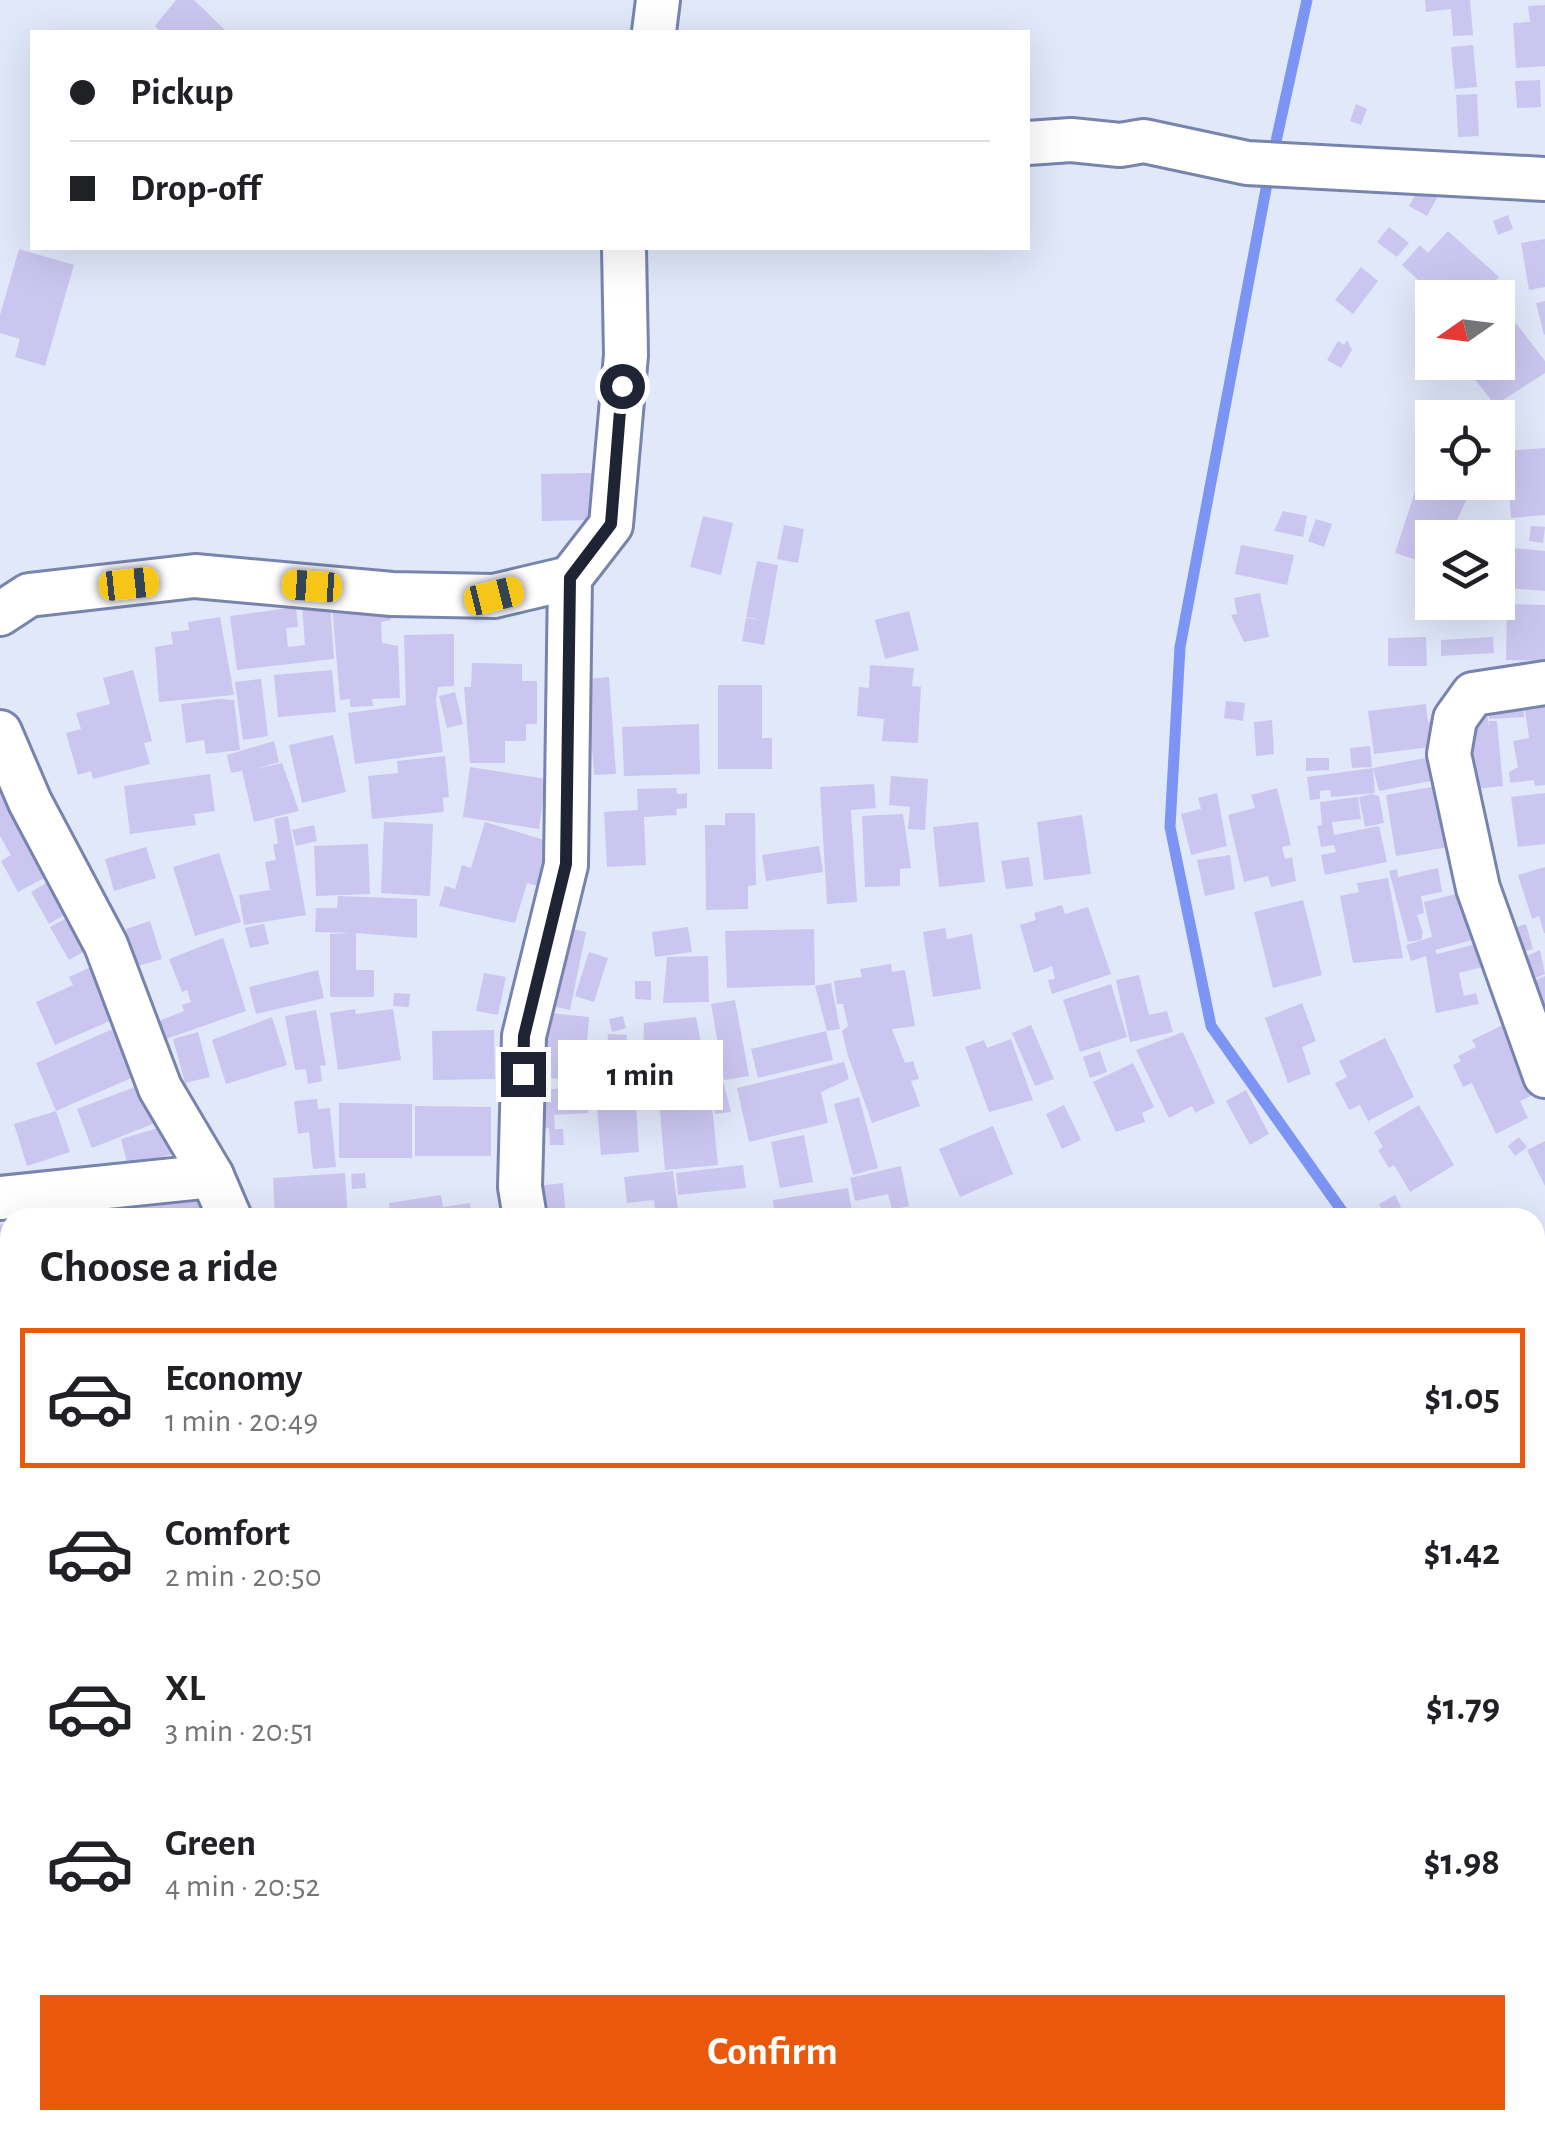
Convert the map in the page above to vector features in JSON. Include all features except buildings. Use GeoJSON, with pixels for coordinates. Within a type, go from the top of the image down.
{"type":"FeatureCollection","features":[{"type":"Feature","properties":{"kind":"street"},"geometry":{"type":"LineString","coordinates":[[654,30],[658,0]]}},
{"type":"Feature","properties":{"kind":"street"},"geometry":{"type":"LineString","coordinates":[[1030,143],[1071,140],[1120,145],[1144,141],[1247,163],[1545,179]]}},
{"type":"Feature","properties":{"kind":"street"},"geometry":{"type":"LineString","coordinates":[[523,1208],[520,1186],[524,1036],[566,864],[570,578],[611,524],[626,355],[624,250]]}},
{"type":"Feature","properties":{"kind":"street"},"geometry":{"type":"LineString","coordinates":[[0,614],[29,595],[195,576],[392,594],[494,596],[570,578]]}},
{"type":"Feature","properties":{"kind":"street"},"geometry":{"type":"LineString","coordinates":[[1545,682],[1473,694],[1455,719],[1449,754],[1478,888],[1545,1076]]}},
{"type":"Feature","properties":{"kind":"street"},"geometry":{"type":"LineString","coordinates":[[0,732],[30,802],[106,945],[160,1088],[212,1176],[226,1208]]}},
{"type":"Feature","properties":{"kind":"street"},"geometry":{"type":"LineString","coordinates":[[0,1198],[212,1176]]}},
{"type":"Feature","properties":{"kind":"waterway"},"geometry":{"type":"LineString","coordinates":[[1273,155],[1307,0]]}},
{"type":"Feature","properties":{"kind":"waterway"},"geometry":{"type":"LineString","coordinates":[[1269,173],[1180,647],[1170,827],[1211,1026],[1340,1208]]}},
{"type":"Feature","properties":{"kind":"route"},"geometry":{"type":"LineString","coordinates":[[523,1074],[524,1036],[566,864],[570,578],[611,524],[622,386]]}}]}
